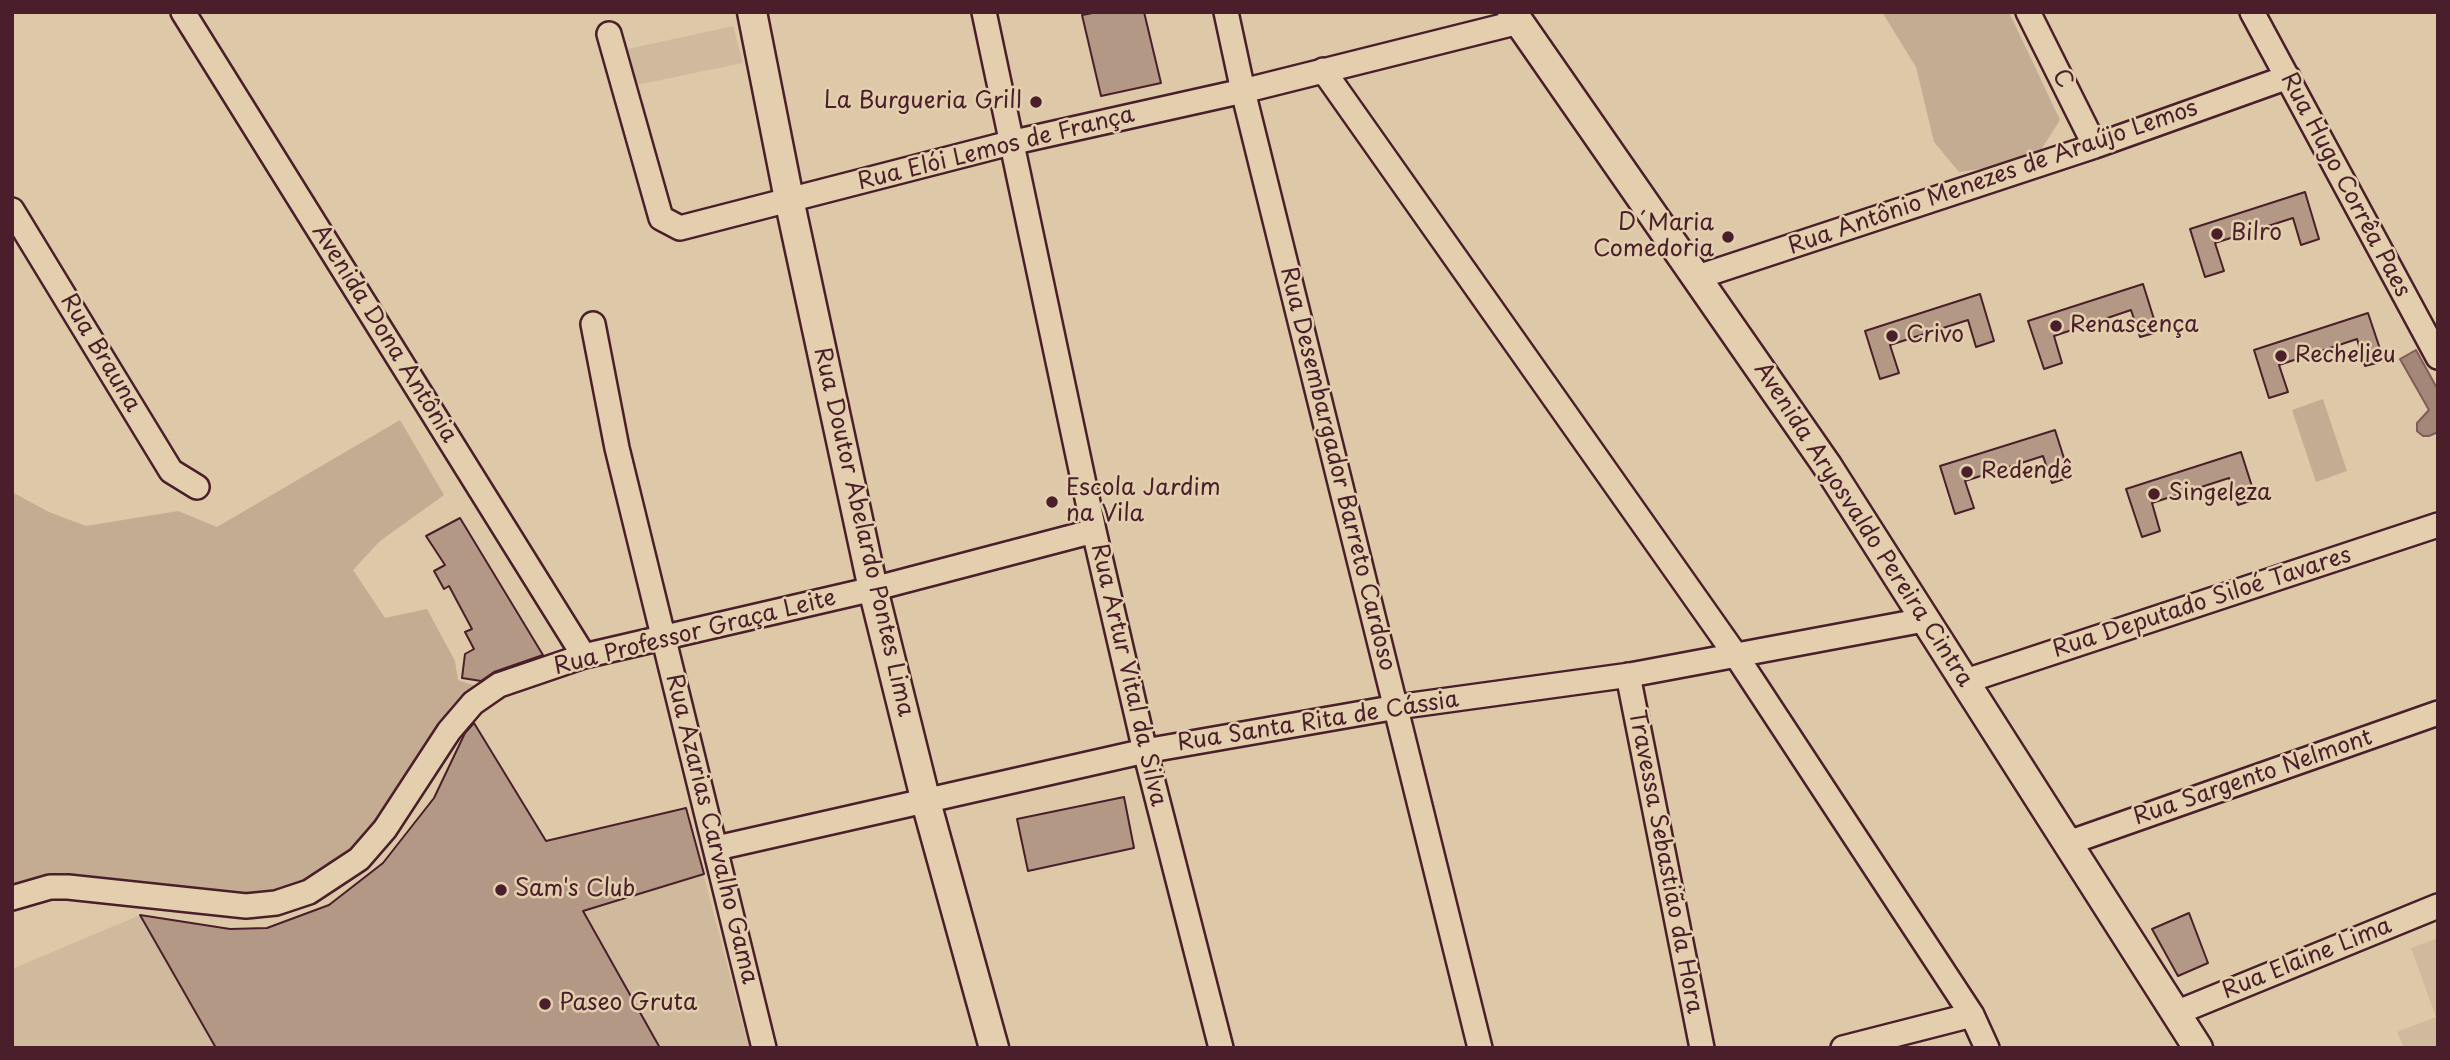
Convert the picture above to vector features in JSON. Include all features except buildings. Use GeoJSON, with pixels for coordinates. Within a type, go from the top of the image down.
{"type":"FeatureCollection","features":[{"type":"Feature","properties":{"kind":"main road","name":"Rua Doutor Abelardo Pontes Lima"},"geometry":{"type":"LineString","coordinates":[[752,12],[789,199],[873,589],[926,802],[994,1048]]}},
{"type":"Feature","properties":{"kind":"main road","name":"Avenida Aryosvaldo Pereira Cintra"},"geometry":{"type":"LineString","coordinates":[[1516,17],[1828,467],[2198,1048]]}},
{"type":"Feature","properties":{"kind":"street","name":"Avenida Dona Antônia"},"geometry":{"type":"LineString","coordinates":[[183,12],[584,656]]}},
{"type":"Feature","properties":{"kind":"street","name":"Rua Artur Vital da Silva"},"geometry":{"type":"LineString","coordinates":[[984,12],[1094,531],[1145,751],[1220,1048]]}},
{"type":"Feature","properties":{"kind":"street","name":"Rua Desembargador Barreto Cardoso"},"geometry":{"type":"LineString","coordinates":[[1227,12],[1243,91],[1480,1048]]}},
{"type":"Feature","properties":{"kind":"street","name":"C"},"geometry":{"type":"LineString","coordinates":[[2028,12],[2095,146]]}},
{"type":"Feature","properties":{"kind":"street","name":"Rua Hugo Corrêa Paes"},"geometry":{"type":"LineString","coordinates":[[2252,12],[2438,357]]}},
{"type":"Feature","properties":{"kind":"street","name":"Rua Elói Lemos de França"},"geometry":{"type":"LineString","coordinates":[[610,34],[661,218],[668,224],[688,227],[1010,143],[1243,91],[1516,17]]}},
{"type":"Feature","properties":{"kind":"street"},"geometry":{"type":"LineString","coordinates":[[1323,70],[1737,657],[1972,1015],[1987,1048]]}},
{"type":"Feature","properties":{"kind":"street","name":"Rua Antônio Menezes de Araújo Lemos"},"geometry":{"type":"LineString","coordinates":[[1698,277],[2095,146],[2288,77]]}},
{"type":"Feature","properties":{"kind":"street","name":"Rua Brauna"},"geometry":{"type":"LineString","coordinates":[[12,210],[171,471],[197,487]]}},
{"type":"Feature","properties":{"kind":"street","name":"Rua Azarias Carvalho Gama"},"geometry":{"type":"LineString","coordinates":[[593,324],[617,448],[764,1048]]}},
{"type":"Feature","properties":{"kind":"street","name":"Rua Deputado Siloé Tavares"},"geometry":{"type":"LineString","coordinates":[[1966,681],[2438,525]]}},
{"type":"Feature","properties":{"kind":"street","name":"Rua Professor Graça Leite"},"geometry":{"type":"LineString","coordinates":[[12,898],[50,887],[68,887],[246,906],[276,903],[309,892],[359,859],[386,829],[449,731],[479,698],[499,685],[584,656],[873,589],[1094,531]]}},
{"type":"Feature","properties":{"kind":"street","name":"Rua Santa Rita de Cássia"},"geometry":{"type":"LineString","coordinates":[[717,848],[1145,751],[1397,707],[1628,676],[1924,620]]}},
{"type":"Feature","properties":{"kind":"street","name":"Travessa Sebastião da Hora"},"geometry":{"type":"LineString","coordinates":[[1628,676],[1702,1048]]}},
{"type":"Feature","properties":{"kind":"street","name":"Rua Sargento Nelmont"},"geometry":{"type":"LineString","coordinates":[[2068,842],[2438,713]]}},
{"type":"Feature","properties":{"kind":"street","name":"Rua Elaine Lima"},"geometry":{"type":"LineString","coordinates":[[2176,1013],[2438,906]]}},
{"type":"Feature","properties":{"kind":"street"},"geometry":{"type":"LineString","coordinates":[[1843,1048],[1972,1015]]}},
{"type":"Feature","properties":{"kind":"shaded area"},"geometry":{"type":"Polygon","coordinates":[[[1882,12],[2009,12],[2060,120],[2034,161],[1959,172],[1934,142],[1916,67],[1882,12]]]}},
{"type":"Feature","properties":{"kind":"shaded area"},"geometry":{"type":"Polygon","coordinates":[[[733,26],[743,63],[636,85],[628,49],[733,26]]]}},
{"type":"Feature","properties":{"kind":"shaded area"},"geometry":{"type":"Polygon","coordinates":[[[2416,350],[2438,390],[2438,432],[2429,436],[2423,436],[2417,431],[2417,423],[2429,410],[2400,359],[2416,350]]]}},
{"type":"Feature","properties":{"kind":"shaded area"},"geometry":{"type":"Polygon","coordinates":[[[2323,399],[2347,471],[2316,482],[2292,410],[2323,399]]]}},
{"type":"Feature","properties":{"kind":"shaded area"},"geometry":{"type":"Polygon","coordinates":[[[400,420],[444,495],[380,541],[353,570],[385,618],[427,609],[455,661],[458,680],[479,687],[351,860],[293,891],[225,900],[113,878],[54,879],[12,889],[12,492],[49,512],[86,526],[178,511],[217,527],[400,420]]]}},
{"type":"Feature","properties":{"kind":"shaded area"},"geometry":{"type":"Polygon","coordinates":[[[472,720],[546,841],[686,808],[749,1048],[12,1048],[12,969],[140,915],[230,929],[266,928],[329,905],[383,863],[434,798],[472,720]]]}},
{"type":"Feature","properties":{"kind":"shaded area"},"geometry":{"type":"Polygon","coordinates":[[[2438,938],[2438,1048],[2404,1048],[2397,1032],[2436,1017],[2411,948],[2438,938]]]}},
{"type":"Feature","properties":{"kind":"place","name":"La Burgueria Grill"},"geometry":{"type":"Point","coordinates":[1036,102]}},
{"type":"Feature","properties":{"kind":"place","name":"Bilro"},"geometry":{"type":"Point","coordinates":[2217,234]}},
{"type":"Feature","properties":{"kind":"place","name":"D´Maria Comedoria"},"geometry":{"type":"Point","coordinates":[1728,237]}},
{"type":"Feature","properties":{"kind":"place","name":"Renascença"},"geometry":{"type":"Point","coordinates":[2056,326]}},
{"type":"Feature","properties":{"kind":"place","name":"Crivo"},"geometry":{"type":"Point","coordinates":[1892,336]}},
{"type":"Feature","properties":{"kind":"place","name":"Rechelieu"},"geometry":{"type":"Point","coordinates":[2281,356]}},
{"type":"Feature","properties":{"kind":"place","name":"Redendê"},"geometry":{"type":"Point","coordinates":[1967,472]}},
{"type":"Feature","properties":{"kind":"place","name":"Singeleza"},"geometry":{"type":"Point","coordinates":[2154,494]}},
{"type":"Feature","properties":{"kind":"place","name":"Escola Jardim na Vila"},"geometry":{"type":"Point","coordinates":[1052,502]}},
{"type":"Feature","properties":{"kind":"place","name":"Sam's Club"},"geometry":{"type":"Point","coordinates":[501,890]}},
{"type":"Feature","properties":{"kind":"place","name":"Paseo Gruta"},"geometry":{"type":"Point","coordinates":[545,1004]}}]}
